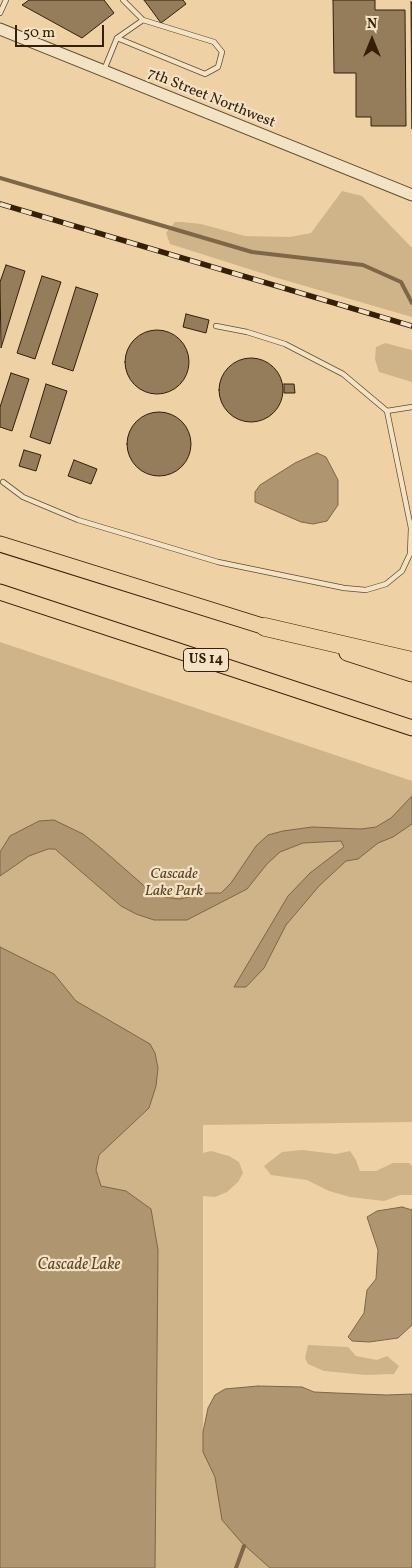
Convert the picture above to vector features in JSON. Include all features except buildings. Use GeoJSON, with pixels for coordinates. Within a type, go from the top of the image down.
{"type":"FeatureCollection","features":[{"type":"Feature","properties":{"kind":"highway"},"geometry":{"type":"LineString","coordinates":[[0,544],[412,674]]}},
{"type":"Feature","properties":{"kind":"highway","name":"US 14"},"geometry":{"type":"LineString","coordinates":[[0,592],[412,728]]}},
{"type":"Feature","properties":{"kind":"highway"},"geometry":{"type":"LineString","coordinates":[[265,627],[412,661]]}},
{"type":"Feature","properties":{"kind":"street","name":"7th Street Northwest"},"geometry":{"type":"LineString","coordinates":[[0,29],[412,195]]}},
{"type":"Feature","properties":{"kind":"lane"},"geometry":{"type":"LineString","coordinates":[[0,13],[6,0]]}},
{"type":"Feature","properties":{"kind":"lane"},"geometry":{"type":"LineString","coordinates":[[118,38],[205,74],[218,67],[222,52],[214,42],[143,20],[123,0]]}},
{"type":"Feature","properties":{"kind":"lane"},"geometry":{"type":"LineString","coordinates":[[103,72],[118,38],[143,20]]}},
{"type":"Feature","properties":{"kind":"lane"},"geometry":{"type":"LineString","coordinates":[[3,482],[23,497],[78,520],[218,562],[323,585],[366,590],[386,584],[402,571],[410,554],[411,528],[387,411],[343,374],[285,344],[247,332],[216,326]]}},
{"type":"Feature","properties":{"kind":"lane"},"geometry":{"type":"LineString","coordinates":[[387,411],[412,407]]}},
{"type":"Feature","properties":{"kind":"green space"},"geometry":{"type":"Polygon","coordinates":[[[342,191],[362,196],[412,248],[412,317],[274,277],[170,244],[166,233],[175,222],[182,222],[201,224],[245,236],[290,237],[311,233],[342,191]]]}},
{"type":"Feature","properties":{"kind":"green space"},"geometry":{"type":"Polygon","coordinates":[[[385,343],[412,350],[412,382],[379,372],[375,359],[376,347],[385,343]]]}},
{"type":"Feature","properties":{"kind":"green space","name":"Cascade Lake Park"},"geometry":{"type":"Polygon","coordinates":[[[0,642],[412,781],[412,1122],[203,1125],[203,1153],[211,1151],[229,1156],[239,1162],[243,1173],[238,1182],[227,1192],[215,1197],[203,1196],[203,1431],[412,1568],[0,1568],[0,642]]]}},
{"type":"Feature","properties":{"kind":"green space"},"geometry":{"type":"Polygon","coordinates":[[[302,1150],[336,1154],[350,1151],[360,1171],[376,1171],[393,1163],[409,1163],[412,1166],[412,1195],[400,1195],[384,1201],[350,1197],[329,1191],[307,1180],[271,1175],[264,1166],[282,1152],[302,1150]]]}},
{"type":"Feature","properties":{"kind":"green space"},"geometry":{"type":"Polygon","coordinates":[[[308,1345],[348,1347],[356,1356],[377,1360],[387,1356],[399,1366],[394,1374],[366,1375],[324,1371],[308,1364],[305,1358],[308,1345]]]}},
{"type":"Feature","properties":{"kind":"water"},"geometry":{"type":"Polygon","coordinates":[[[317,453],[326,457],[338,480],[338,505],[327,521],[313,524],[301,522],[255,502],[255,492],[260,485],[295,463],[317,453]]]}},
{"type":"Feature","properties":{"kind":"water"},"geometry":{"type":"Polygon","coordinates":[[[412,796],[412,824],[393,837],[378,843],[358,859],[346,861],[319,886],[286,925],[264,968],[246,987],[234,987],[288,896],[310,873],[344,847],[341,841],[303,843],[280,852],[267,864],[247,889],[187,920],[154,920],[136,914],[121,906],[55,849],[48,849],[29,856],[0,876],[0,852],[10,836],[39,821],[54,820],[83,834],[150,891],[164,897],[179,899],[208,893],[221,893],[231,883],[256,846],[268,835],[312,827],[361,829],[376,827],[391,818],[412,796]]]}},
{"type":"Feature","properties":{"kind":"water","name":"Cascade Lake"},"geometry":{"type":"Polygon","coordinates":[[[0,947],[54,974],[76,1001],[150,1044],[155,1053],[158,1068],[156,1086],[149,1108],[99,1155],[96,1170],[101,1186],[126,1191],[151,1209],[158,1250],[155,1568],[0,1568],[0,947]]]}},
{"type":"Feature","properties":{"kind":"water"},"geometry":{"type":"Polygon","coordinates":[[[402,1207],[412,1210],[412,1325],[398,1338],[369,1342],[352,1341],[348,1337],[364,1313],[367,1290],[376,1279],[378,1250],[367,1217],[377,1211],[402,1207]]]}},
{"type":"Feature","properties":{"kind":"water"},"geometry":{"type":"Polygon","coordinates":[[[258,1386],[302,1387],[314,1392],[387,1395],[412,1394],[412,1568],[270,1568],[242,1543],[222,1520],[215,1477],[203,1452],[203,1432],[208,1408],[215,1395],[225,1389],[258,1386]]]}},
{"type":"Feature","properties":{"kind":"waterway"},"geometry":{"type":"LineString","coordinates":[[0,178],[252,252],[363,265],[401,282],[412,303]]}},
{"type":"Feature","properties":{"kind":"waterway"},"geometry":{"type":"LineString","coordinates":[[236,1568],[244,1546]]}},
{"type":"Feature","properties":{"kind":"railway"},"geometry":{"type":"LineString","coordinates":[[0,204],[412,326]]}}]}
